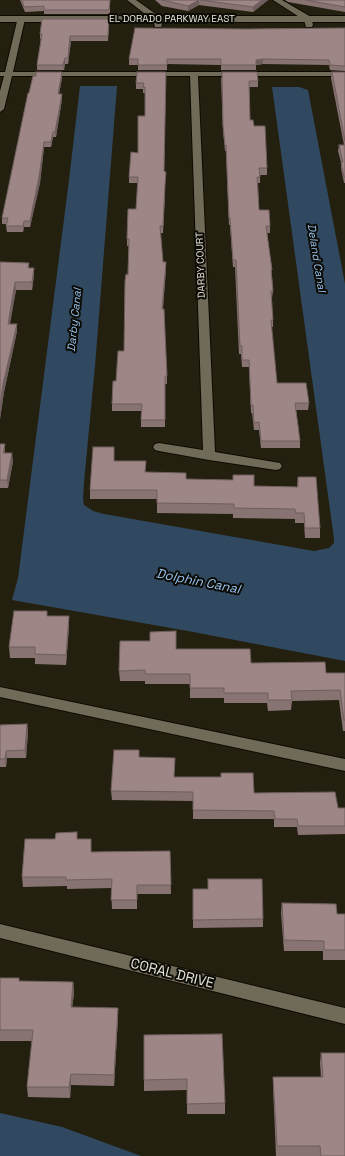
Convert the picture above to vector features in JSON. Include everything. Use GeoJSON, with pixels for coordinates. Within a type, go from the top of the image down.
{"type":"FeatureCollection","features":[{"type":"Feature","properties":{"kind":"street"},"geometry":{"type":"LineString","coordinates":[[131,0],[157,22]]}},
{"type":"Feature","properties":{"kind":"street"},"geometry":{"type":"LineString","coordinates":[[277,0],[309,22]]}},
{"type":"Feature","properties":{"kind":"street","name":"EL DORADO PARKWAY EAST"},"geometry":{"type":"LineString","coordinates":[[8,21],[309,22],[345,19]]}},
{"type":"Feature","properties":{"kind":"street"},"geometry":{"type":"LineString","coordinates":[[0,109],[8,21]]}},
{"type":"Feature","properties":{"kind":"street","name":"EL DORADO PARKWAY EAST"},"geometry":{"type":"LineString","coordinates":[[309,22],[345,25]]}},
{"type":"Feature","properties":{"kind":"street"},"geometry":{"type":"LineString","coordinates":[[4,74],[345,74]]}},
{"type":"Feature","properties":{"kind":"street","name":"DARBY COURT"},"geometry":{"type":"LineString","coordinates":[[194,74],[208,456]]}},
{"type":"Feature","properties":{"kind":"street"},"geometry":{"type":"LineString","coordinates":[[159,447],[276,466]]}},
{"type":"Feature","properties":{"kind":"street"},"geometry":{"type":"LineString","coordinates":[[0,692],[345,765]]}},
{"type":"Feature","properties":{"kind":"street","name":"CORAL DRIVE"},"geometry":{"type":"LineString","coordinates":[[0,931],[345,1016]]}},
{"type":"Feature","properties":{"kind":"water"},"geometry":{"type":"Polygon","coordinates":[[[80,86],[117,86],[95,366],[84,482],[84,505],[93,511],[104,514],[314,551],[329,548],[334,543],[334,539],[272,87],[299,87],[308,90],[345,284],[345,661],[188,631],[12,600],[18,578],[80,86]]]}},
{"type":"Feature","properties":{"kind":"water"},"geometry":{"type":"Polygon","coordinates":[[[0,1113],[62,1127],[141,1156],[0,1156],[0,1113]]]}},
{"type":"Feature","properties":{"kind":"building"},"geometry":{"type":"Polygon","coordinates":[[[22,0],[110,0],[109,10],[44,10],[44,6],[24,7],[22,0]]]}},
{"type":"Feature","properties":{"kind":"building"},"geometry":{"type":"Polygon","coordinates":[[[162,0],[199,0],[188,6],[162,0]]]}},
{"type":"Feature","properties":{"kind":"building"},"geometry":{"type":"Polygon","coordinates":[[[201,0],[262,0],[253,7],[201,0]]]}},
{"type":"Feature","properties":{"kind":"building"},"geometry":{"type":"Polygon","coordinates":[[[306,0],[345,0],[345,7],[306,0]]]}},
{"type":"Feature","properties":{"kind":"building"},"geometry":{"type":"Polygon","coordinates":[[[42,19],[109,19],[108,36],[70,36],[68,58],[65,58],[63,65],[37,65],[42,34],[40,34],[42,19]]]}},
{"type":"Feature","properties":{"kind":"building"},"geometry":{"type":"Polygon","coordinates":[[[135,28],[345,28],[345,66],[330,65],[329,60],[263,59],[256,60],[256,65],[221,65],[221,59],[167,59],[167,65],[138,65],[138,59],[129,59],[135,28]]]}},
{"type":"Feature","properties":{"kind":"building"},"geometry":{"type":"Polygon","coordinates":[[[36,72],[62,72],[58,94],[62,94],[55,132],[53,132],[51,142],[44,142],[30,221],[24,221],[23,226],[6,226],[8,218],[2,218],[28,93],[33,76],[36,76],[36,72]]]}},
{"type":"Feature","properties":{"kind":"building"},"geometry":{"type":"Polygon","coordinates":[[[137,72],[166,72],[164,171],[166,172],[163,226],[160,226],[163,262],[166,262],[162,309],[164,309],[167,376],[165,376],[165,420],[141,420],[142,404],[112,404],[113,381],[116,381],[118,351],[124,351],[125,281],[126,274],[128,275],[128,209],[136,209],[138,177],[129,177],[131,152],[138,153],[138,116],[145,116],[145,87],[143,87],[144,83],[136,83],[137,72]]]}},
{"type":"Feature","properties":{"kind":"building"},"geometry":{"type":"Polygon","coordinates":[[[222,72],[257,72],[258,81],[249,81],[250,120],[253,120],[254,126],[265,126],[267,168],[259,168],[260,177],[257,177],[259,210],[269,210],[270,226],[266,226],[272,270],[273,291],[271,291],[273,320],[271,320],[277,383],[306,383],[309,403],[295,403],[300,441],[261,441],[259,422],[254,423],[253,405],[251,405],[249,360],[242,360],[242,346],[240,346],[236,260],[233,260],[229,218],[226,145],[223,125],[222,72]]]}},
{"type":"Feature","properties":{"kind":"building"},"geometry":{"type":"Polygon","coordinates":[[[332,72],[345,72],[345,141],[332,72]]]}},
{"type":"Feature","properties":{"kind":"building"},"geometry":{"type":"Polygon","coordinates":[[[339,145],[345,145],[345,177],[341,162],[343,162],[339,145]]]}},
{"type":"Feature","properties":{"kind":"building"},"geometry":{"type":"Polygon","coordinates":[[[0,262],[29,263],[28,268],[34,268],[32,282],[15,282],[8,324],[17,324],[3,384],[0,407],[0,262]]]}},
{"type":"Feature","properties":{"kind":"building"},"geometry":{"type":"Polygon","coordinates":[[[0,444],[5,444],[3,453],[12,453],[7,480],[0,480],[0,444]]]}},
{"type":"Feature","properties":{"kind":"building"},"geometry":{"type":"Polygon","coordinates":[[[93,447],[114,447],[114,461],[146,461],[145,472],[186,473],[186,479],[233,480],[233,475],[254,475],[254,486],[298,487],[298,477],[316,477],[320,528],[305,528],[304,513],[296,513],[295,509],[234,508],[234,504],[157,503],[157,490],[90,490],[93,447]]]}},
{"type":"Feature","properties":{"kind":"building"},"geometry":{"type":"Polygon","coordinates":[[[14,611],[47,611],[47,616],[69,616],[66,655],[35,654],[35,647],[9,647],[14,611]]]}},
{"type":"Feature","properties":{"kind":"building"},"geometry":{"type":"Polygon","coordinates":[[[176,631],[176,649],[250,649],[251,663],[325,662],[326,673],[345,673],[345,720],[340,690],[291,691],[292,700],[268,700],[268,693],[224,693],[224,688],[190,688],[190,674],[145,674],[145,670],[119,671],[120,641],[150,641],[150,632],[176,631]]]}},
{"type":"Feature","properties":{"kind":"building"},"geometry":{"type":"Polygon","coordinates":[[[27,724],[25,750],[6,751],[5,759],[0,759],[0,725],[27,724]]]}},
{"type":"Feature","properties":{"kind":"building"},"geometry":{"type":"Polygon","coordinates":[[[114,750],[139,750],[139,757],[175,758],[174,777],[221,777],[221,773],[253,773],[254,793],[335,792],[338,808],[345,808],[345,826],[298,826],[297,819],[275,819],[274,811],[193,810],[193,792],[111,791],[114,750]]]}},
{"type":"Feature","properties":{"kind":"building"},"geometry":{"type":"Polygon","coordinates":[[[77,832],[77,839],[91,839],[91,852],[170,851],[171,885],[137,885],[137,900],[111,900],[112,879],[66,880],[66,877],[22,877],[25,839],[55,839],[56,833],[77,832]]]}},
{"type":"Feature","properties":{"kind":"building"},"geometry":{"type":"Polygon","coordinates":[[[208,879],[262,879],[263,919],[193,920],[193,889],[208,889],[208,879]]]}},
{"type":"Feature","properties":{"kind":"building"},"geometry":{"type":"Polygon","coordinates":[[[282,903],[336,904],[337,914],[345,914],[345,950],[324,950],[324,941],[284,940],[282,903]]]}},
{"type":"Feature","properties":{"kind":"building"},"geometry":{"type":"Polygon","coordinates":[[[0,978],[19,978],[19,981],[73,982],[71,1007],[118,1008],[114,1075],[71,1074],[69,1087],[27,1087],[33,1030],[0,1030],[0,978]]]}},
{"type":"Feature","properties":{"kind":"building"},"geometry":{"type":"Polygon","coordinates":[[[222,1034],[225,1103],[187,1104],[187,1079],[144,1080],[144,1035],[222,1034]]]}},
{"type":"Feature","properties":{"kind":"building"},"geometry":{"type":"Polygon","coordinates":[[[321,1053],[345,1053],[345,1156],[321,1156],[320,1146],[277,1146],[273,1077],[323,1077],[321,1053]]]}},
{"type":"Feature","properties":{"kind":"water label","name":"Deland Canal"},"geometry":{"type":"Point","coordinates":[316,258]}},
{"type":"Feature","properties":{"kind":"water label","name":"Darby Canal"},"geometry":{"type":"Point","coordinates":[75,320]}},
{"type":"Feature","properties":{"kind":"water label","name":"Dolphin Canal"},"geometry":{"type":"Point","coordinates":[198,582]}}]}
